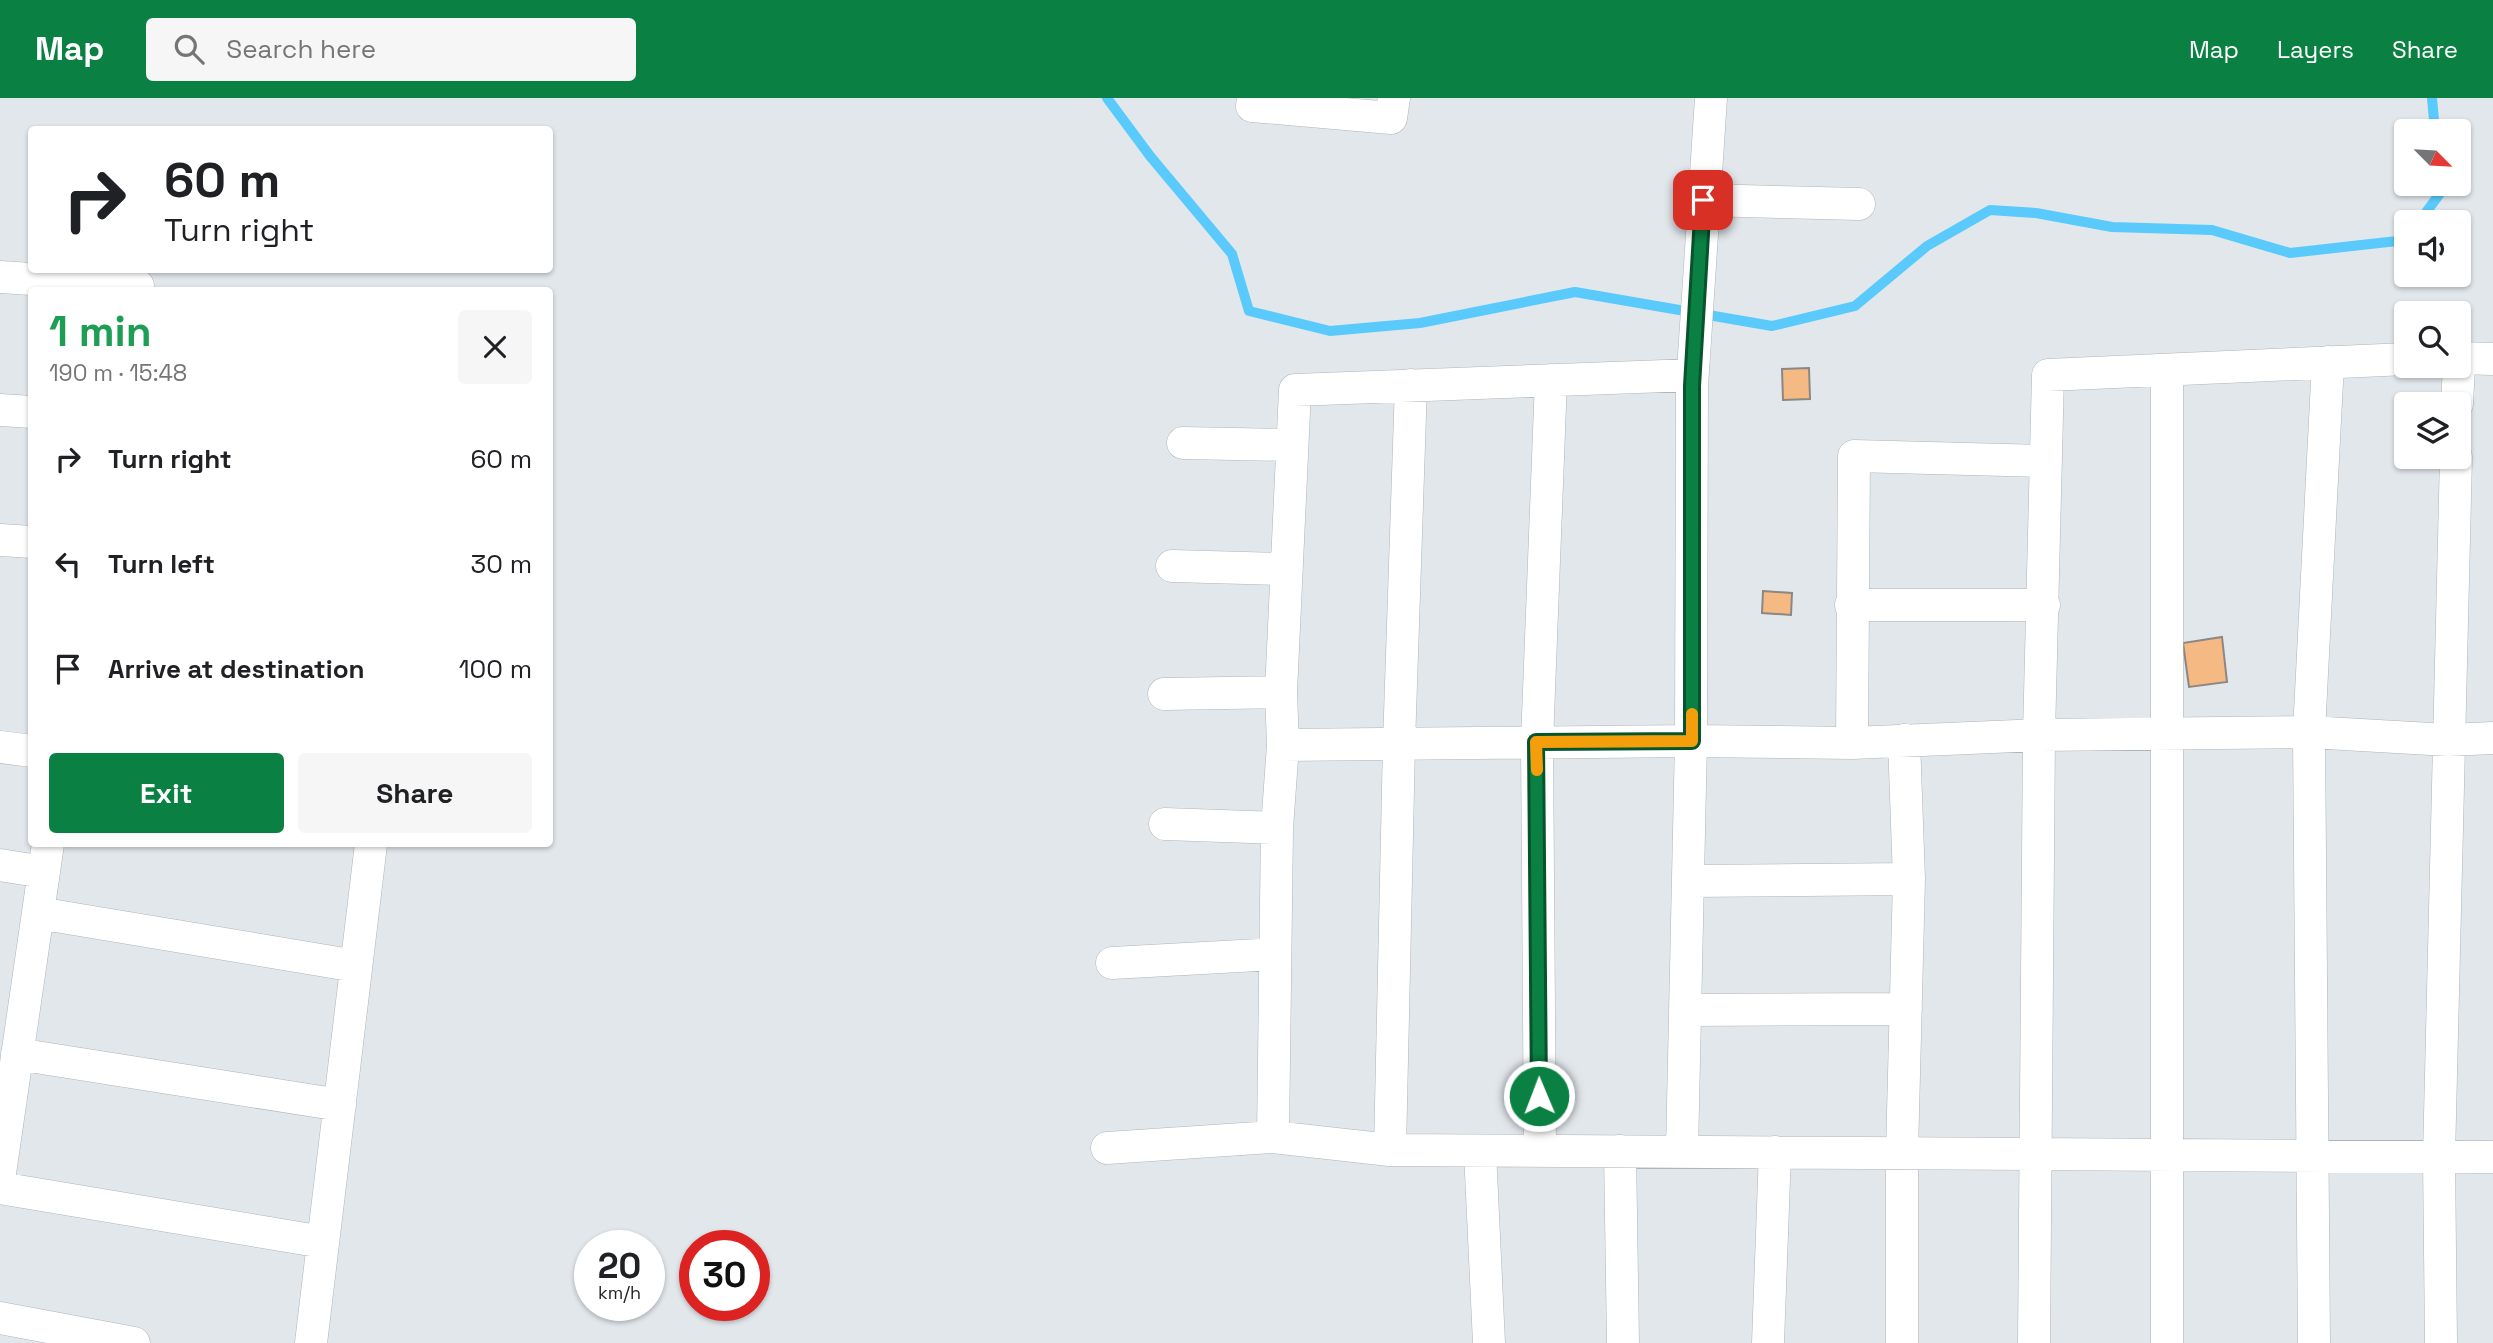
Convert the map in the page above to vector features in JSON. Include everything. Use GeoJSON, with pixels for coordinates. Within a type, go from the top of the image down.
{"type":"FeatureCollection","features":[{"type":"Feature","properties":{"kind":"street"},"geometry":{"type":"LineString","coordinates":[[1253,98],[1252,106],[1391,118],[1394,98]]}},
{"type":"Feature","properties":{"kind":"street"},"geometry":{"type":"LineString","coordinates":[[1692,386],[1711,98]]}},
{"type":"Feature","properties":{"kind":"street"},"geometry":{"type":"LineString","coordinates":[[1703,200],[1859,204]]}},
{"type":"Feature","properties":{"kind":"street"},"geometry":{"type":"LineString","coordinates":[[0,277],[138,286]]}},
{"type":"Feature","properties":{"kind":"street"},"geometry":{"type":"LineString","coordinates":[[2471,358],[2493,359]]}},
{"type":"Feature","properties":{"kind":"street"},"geometry":{"type":"LineString","coordinates":[[2034,1343],[2039,735],[2048,375],[2394,359]]}},
{"type":"Feature","properties":{"kind":"street"},"geometry":{"type":"LineString","coordinates":[[2314,1343],[2309,732],[2328,362]]}},
{"type":"Feature","properties":{"kind":"street"},"geometry":{"type":"LineString","coordinates":[[2166,370],[2165,733],[2169,1155],[2167,1343]]}},
{"type":"Feature","properties":{"kind":"street"},"geometry":{"type":"LineString","coordinates":[[1272,1137],[1277,828],[1283,745],[1281,692],[1295,390],[1692,375],[1692,741],[1682,1152]]}},
{"type":"Feature","properties":{"kind":"street"},"geometry":{"type":"LineString","coordinates":[[1540,1151],[1536,742],[1551,380]]}},
{"type":"Feature","properties":{"kind":"street"},"geometry":{"type":"LineString","coordinates":[[1390,1150],[1399,744],[1412,386]]}},
{"type":"Feature","properties":{"kind":"street"},"geometry":{"type":"LineString","coordinates":[[0,410],[28,412]]}},
{"type":"Feature","properties":{"kind":"street"},"geometry":{"type":"LineString","coordinates":[[1182,443],[1291,445]]}},
{"type":"Feature","properties":{"kind":"street"},"geometry":{"type":"LineString","coordinates":[[1852,743],[1854,456],[2046,461]]}},
{"type":"Feature","properties":{"kind":"street"},"geometry":{"type":"LineString","coordinates":[[2441,1343],[2439,1157],[2456,469]]}},
{"type":"Feature","properties":{"kind":"street"},"geometry":{"type":"LineString","coordinates":[[0,540],[28,542]]}},
{"type":"Feature","properties":{"kind":"street"},"geometry":{"type":"LineString","coordinates":[[1172,566],[1286,569]]}},
{"type":"Feature","properties":{"kind":"street"},"geometry":{"type":"LineString","coordinates":[[1851,605],[2044,605]]}},
{"type":"Feature","properties":{"kind":"street"},"geometry":{"type":"LineString","coordinates":[[1164,694],[1281,692]]}},
{"type":"Feature","properties":{"kind":"street"},"geometry":{"type":"LineString","coordinates":[[1283,745],[1692,741],[1852,743],[2039,735],[2309,732],[2448,740],[2493,738]]}},
{"type":"Feature","properties":{"kind":"street"},"geometry":{"type":"LineString","coordinates":[[1902,1343],[1902,1153],[1909,879],[1904,740]]}},
{"type":"Feature","properties":{"kind":"street"},"geometry":{"type":"LineString","coordinates":[[0,747],[28,750]]}},
{"type":"Feature","properties":{"kind":"street"},"geometry":{"type":"LineString","coordinates":[[1165,824],[1277,828]]}},
{"type":"Feature","properties":{"kind":"street"},"geometry":{"type":"LineString","coordinates":[[311,1343],[371,847]]}},
{"type":"Feature","properties":{"kind":"street"},"geometry":{"type":"LineString","coordinates":[[0,865],[46,858],[38,913],[12,1004],[18,1054],[1,1154]]}},
{"type":"Feature","properties":{"kind":"street"},"geometry":{"type":"LineString","coordinates":[[1688,881],[1909,879]]}},
{"type":"Feature","properties":{"kind":"street"},"geometry":{"type":"LineString","coordinates":[[38,913],[356,965]]}},
{"type":"Feature","properties":{"kind":"street"},"geometry":{"type":"LineString","coordinates":[[1112,963],[1275,954]]}},
{"type":"Feature","properties":{"kind":"street"},"geometry":{"type":"LineString","coordinates":[[1685,1010],[1906,1009]]}},
{"type":"Feature","properties":{"kind":"street"},"geometry":{"type":"LineString","coordinates":[[18,1054],[340,1105]]}},
{"type":"Feature","properties":{"kind":"street"},"geometry":{"type":"LineString","coordinates":[[1107,1148],[1272,1137],[1390,1150],[2493,1157]]}},
{"type":"Feature","properties":{"kind":"street"},"geometry":{"type":"LineString","coordinates":[[1480,1151],[1489,1343]]}},
{"type":"Feature","properties":{"kind":"street"},"geometry":{"type":"LineString","coordinates":[[1620,1151],[1623,1343]]}},
{"type":"Feature","properties":{"kind":"street"},"geometry":{"type":"LineString","coordinates":[[1768,1343],[1775,1152]]}},
{"type":"Feature","properties":{"kind":"street"},"geometry":{"type":"LineString","coordinates":[[0,1188],[323,1241]]}},
{"type":"Feature","properties":{"kind":"street"},"geometry":{"type":"LineString","coordinates":[[0,1318],[134,1343]]}},
{"type":"Feature","properties":{"kind":"building"},"geometry":{"type":"Polygon","coordinates":[[[1809,368],[1810,399],[1783,400],[1782,369],[1809,368]]]}},
{"type":"Feature","properties":{"kind":"building"},"geometry":{"type":"Polygon","coordinates":[[[1763,591],[1792,593],[1791,615],[1762,613],[1763,591]]]}},
{"type":"Feature","properties":{"kind":"building"},"geometry":{"type":"Polygon","coordinates":[[[2222,637],[2227,682],[2189,687],[2183,643],[2222,637]]]}},
{"type":"Feature","properties":{"kind":"waterway"},"geometry":{"type":"LineString","coordinates":[[1107,98],[1150,156],[1232,254],[1249,311],[1330,331],[1420,323],[1575,292],[1772,326],[1855,306],[1927,246],[1990,210],[2036,213],[2112,227],[2212,230],[2290,253],[2394,241]]}},
{"type":"Feature","properties":{"kind":"waterway"},"geometry":{"type":"LineString","coordinates":[[2432,98],[2434,119]]}},
{"type":"Feature","properties":{"kind":"waterway"},"geometry":{"type":"LineString","coordinates":[[2428,210],[2438,196]]}},
{"type":"Feature","properties":{"kind":"slow traffic"},"geometry":{"type":"LineString","coordinates":[[1537,770],[1536,742],[1692,741],[1692,714]]}},
{"type":"Feature","properties":{"kind":"route"},"geometry":{"type":"LineString","coordinates":[[1539,1096],[1536,742],[1692,741],[1692,386],[1703,200]]}}]}
